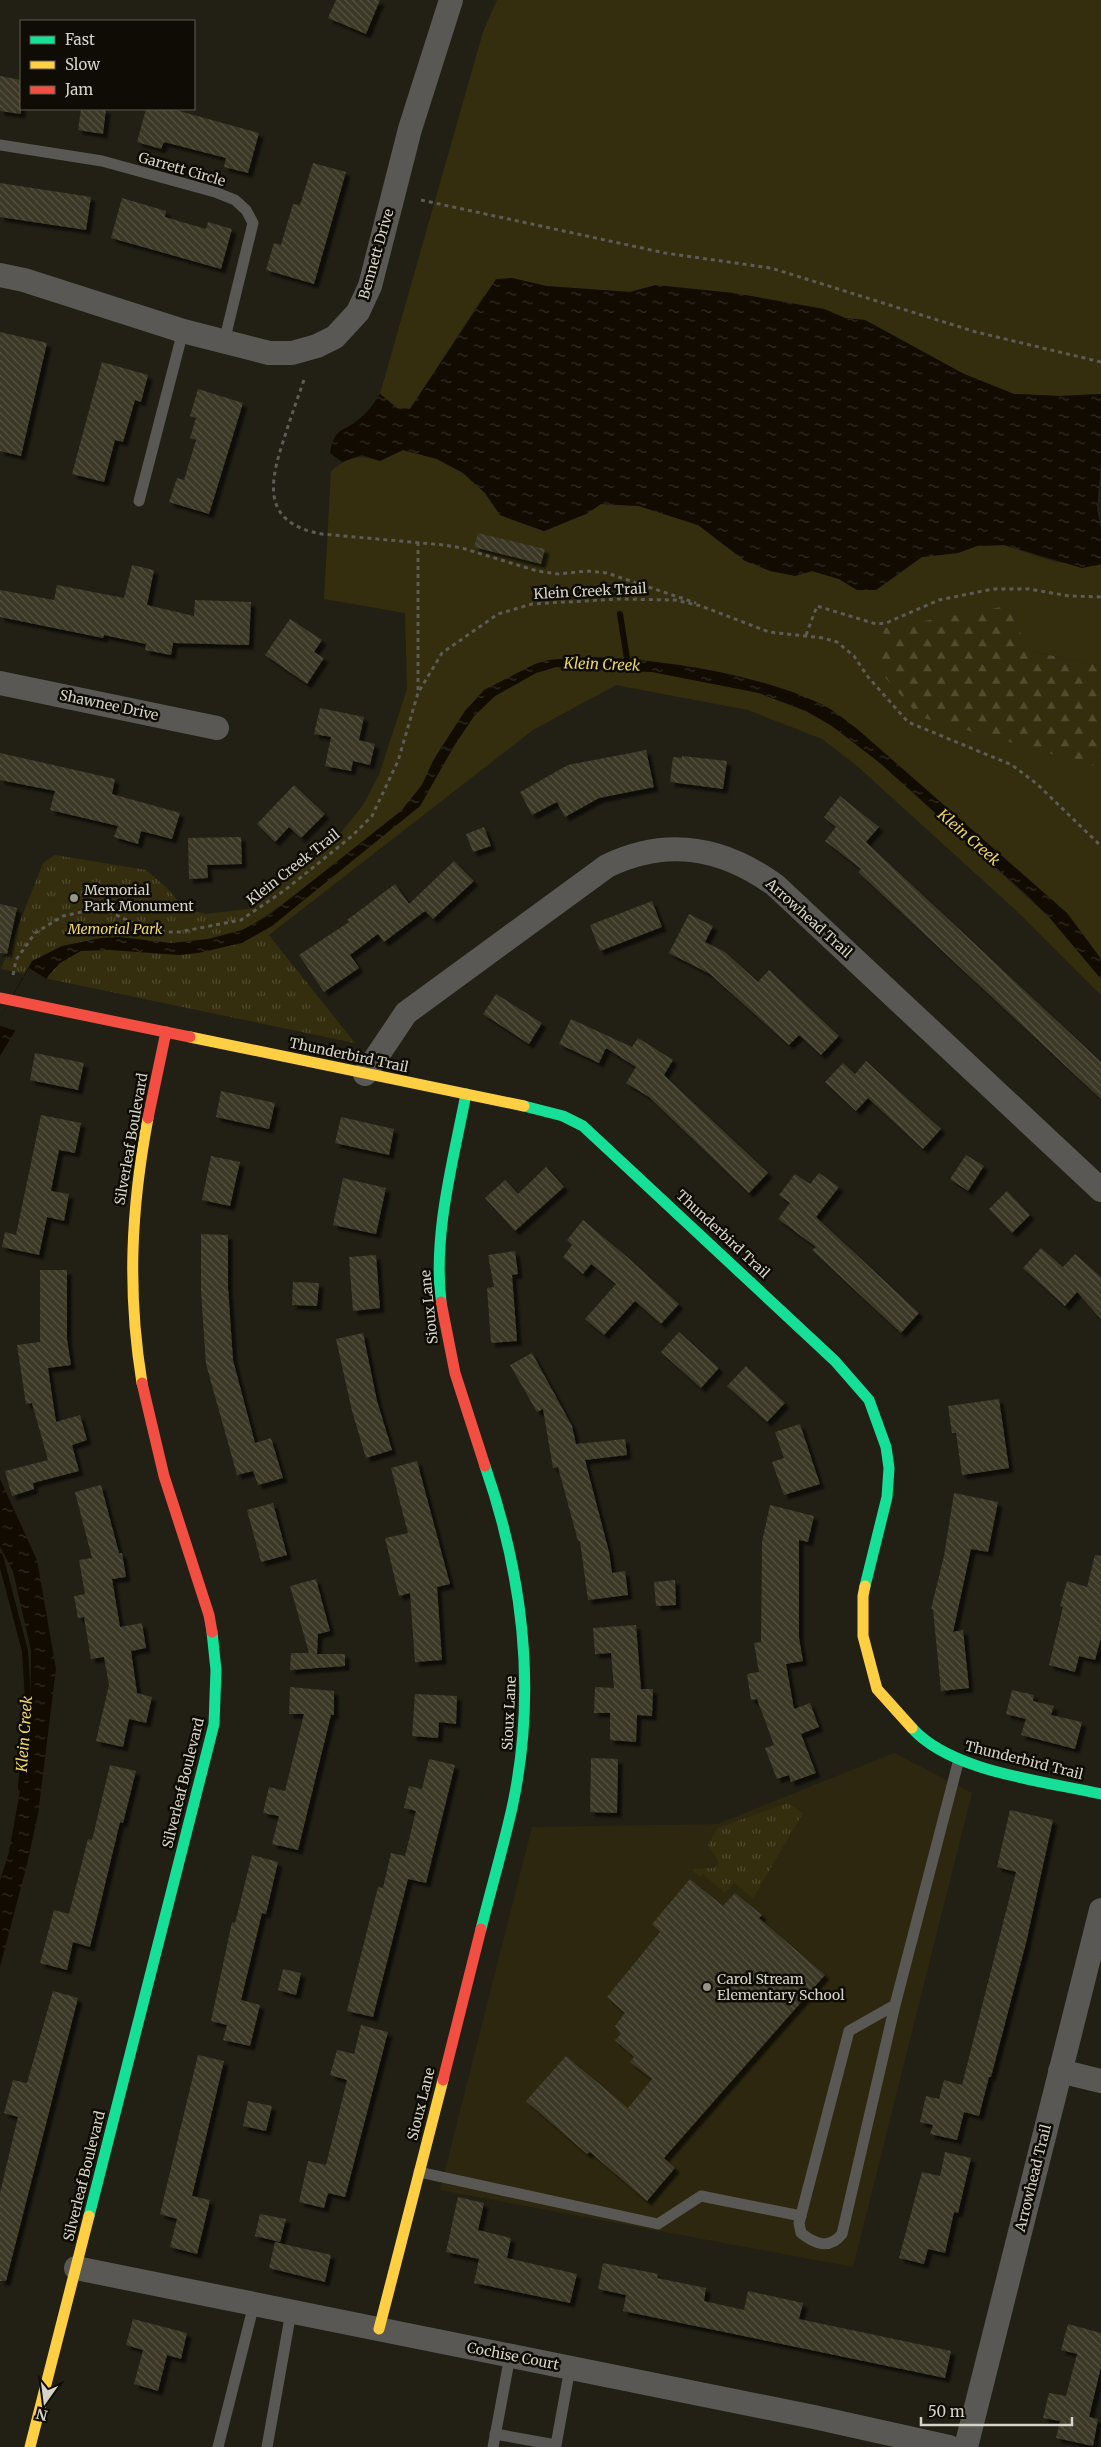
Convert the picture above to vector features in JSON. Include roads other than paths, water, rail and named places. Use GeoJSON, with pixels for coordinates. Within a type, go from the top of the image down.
{"type":"FeatureCollection","features":[{"type":"Feature","properties":{"kind":"street","name":"Bennett Drive"},"geometry":{"type":"LineString","coordinates":[[0,275],[24,280],[183,331],[269,353],[292,353],[317,346],[335,337],[358,312],[370,286],[410,129],[451,0]]}},
{"type":"Feature","properties":{"kind":"street","name":"Shawnee Drive"},"geometry":{"type":"LineString","coordinates":[[0,683],[217,728]]}},
{"type":"Feature","properties":{"kind":"street","name":"Arrowhead Trail"},"geometry":{"type":"LineString","coordinates":[[365,1074],[406,1013],[607,866],[622,859],[651,852],[672,849],[698,850],[740,862],[775,885],[1101,1190]]}},
{"type":"Feature","properties":{"kind":"street","name":"Thunderbird Trail"},"geometry":{"type":"LineString","coordinates":[[5,999],[542,1110],[563,1116],[583,1126],[835,1361],[858,1384],[869,1400],[878,1418],[886,1447],[889,1468],[887,1497],[863,1596],[863,1636],[877,1689],[922,1739],[959,1760],[1101,1794]]}},
{"type":"Feature","properties":{"kind":"street","name":"Silverleaf Boulevard"},"geometry":{"type":"LineString","coordinates":[[30,2447],[214,1724],[218,1680],[216,1645],[209,1615],[147,1418],[138,1366],[132,1308],[134,1212],[141,1154],[166,1032]]}},
{"type":"Feature","properties":{"kind":"street","name":"Sioux Lane"},"geometry":{"type":"LineString","coordinates":[[379,2330],[512,1807],[522,1758],[526,1713],[524,1633],[513,1558],[497,1499],[458,1383],[446,1339],[440,1296],[439,1258],[443,1220],[466,1094]]}},
{"type":"Feature","properties":{"kind":"street","name":"Arrowhead Trail"},"geometry":{"type":"LineString","coordinates":[[966,2447],[1101,1910]]}},
{"type":"Feature","properties":{"kind":"street"},"geometry":{"type":"LineString","coordinates":[[1060,2071],[1101,2081]]}},
{"type":"Feature","properties":{"kind":"street","name":"Cochise Court"},"geometry":{"type":"LineString","coordinates":[[76,2268],[949,2447]]}},
{"type":"Feature","properties":{"kind":"lane","name":"Garrett Circle"},"geometry":{"type":"LineString","coordinates":[[0,145],[102,161],[215,192],[235,200],[246,210],[253,223],[224,342]]}},
{"type":"Feature","properties":{"kind":"lane"},"geometry":{"type":"LineString","coordinates":[[139,501],[183,331]]}},
{"type":"Feature","properties":{"kind":"lane"},"geometry":{"type":"LineString","coordinates":[[896,2005],[849,2032],[799,2223],[801,2233],[812,2242],[824,2245],[836,2241],[842,2234],[896,2005],[959,1760]]}},
{"type":"Feature","properties":{"kind":"lane"},"geometry":{"type":"LineString","coordinates":[[419,2172],[658,2224],[701,2196],[801,2216]]}},
{"type":"Feature","properties":{"kind":"lane"},"geometry":{"type":"LineString","coordinates":[[218,2447],[254,2304]]}},
{"type":"Feature","properties":{"kind":"lane"},"geometry":{"type":"LineString","coordinates":[[266,2447],[291,2312]]}},
{"type":"Feature","properties":{"kind":"lane"},"geometry":{"type":"LineString","coordinates":[[492,2447],[510,2356]]}},
{"type":"Feature","properties":{"kind":"lane"},"geometry":{"type":"LineString","coordinates":[[495,2434],[556,2445],[570,2368]]}},
{"type":"Feature","properties":{"kind":"water"},"geometry":{"type":"Polygon","coordinates":[[[512,278],[546,286],[630,292],[656,285],[734,293],[824,309],[845,318],[865,320],[964,374],[1014,394],[1060,396],[1101,394],[1101,461],[1097,509],[1101,530],[1101,564],[1082,568],[1004,545],[977,546],[958,553],[922,557],[876,590],[857,590],[839,579],[812,571],[795,576],[770,571],[745,561],[698,525],[639,506],[601,504],[586,514],[544,531],[500,515],[485,493],[463,473],[437,459],[403,450],[380,461],[362,455],[342,462],[330,453],[337,434],[362,416],[380,394],[397,408],[410,409],[496,279],[512,278]]]}},
{"type":"Feature","properties":{"kind":"water"},"geometry":{"type":"Polygon","coordinates":[[[589,657],[647,661],[737,676],[794,693],[830,709],[856,728],[1067,913],[1101,959],[1101,979],[1049,917],[1027,895],[880,763],[832,726],[806,711],[759,693],[652,672],[556,667],[536,673],[495,696],[474,716],[454,746],[420,806],[272,926],[242,943],[198,953],[179,955],[110,950],[81,951],[60,963],[49,975],[0,1056],[0,1018],[32,961],[62,946],[101,938],[119,937],[171,943],[208,939],[242,930],[268,916],[401,811],[422,785],[434,759],[465,711],[484,690],[535,664],[549,660],[589,657]]]}},
{"type":"Feature","properties":{"kind":"water"},"geometry":{"type":"Polygon","coordinates":[[[0,1479],[37,1560],[56,1669],[38,1814],[0,1967],[0,1881],[9,1852],[30,1735],[31,1651],[13,1571],[0,1547],[0,1479]]]}},
{"type":"Feature","properties":{"kind":"waterway"},"geometry":{"type":"LineString","coordinates":[[620,614],[628,665]]}},
{"type":"Feature","properties":{"kind":"waterway","name":"Klein Creek"},"geometry":{"type":"LineString","coordinates":[[0,1556],[25,1651],[28,1700],[21,1788]]}},
{"type":"Feature","properties":{"kind":"place","name":"Memorial Park Monument"},"geometry":{"type":"Point","coordinates":[74,898]}},
{"type":"Feature","properties":{"kind":"place","name":"Carol Stream Elementary School"},"geometry":{"type":"Point","coordinates":[707,1987]}},
{"type":"Feature","properties":{"kind":"park label","name":"Memorial Park"},"geometry":{"type":"Point","coordinates":[115,929]}}]}
